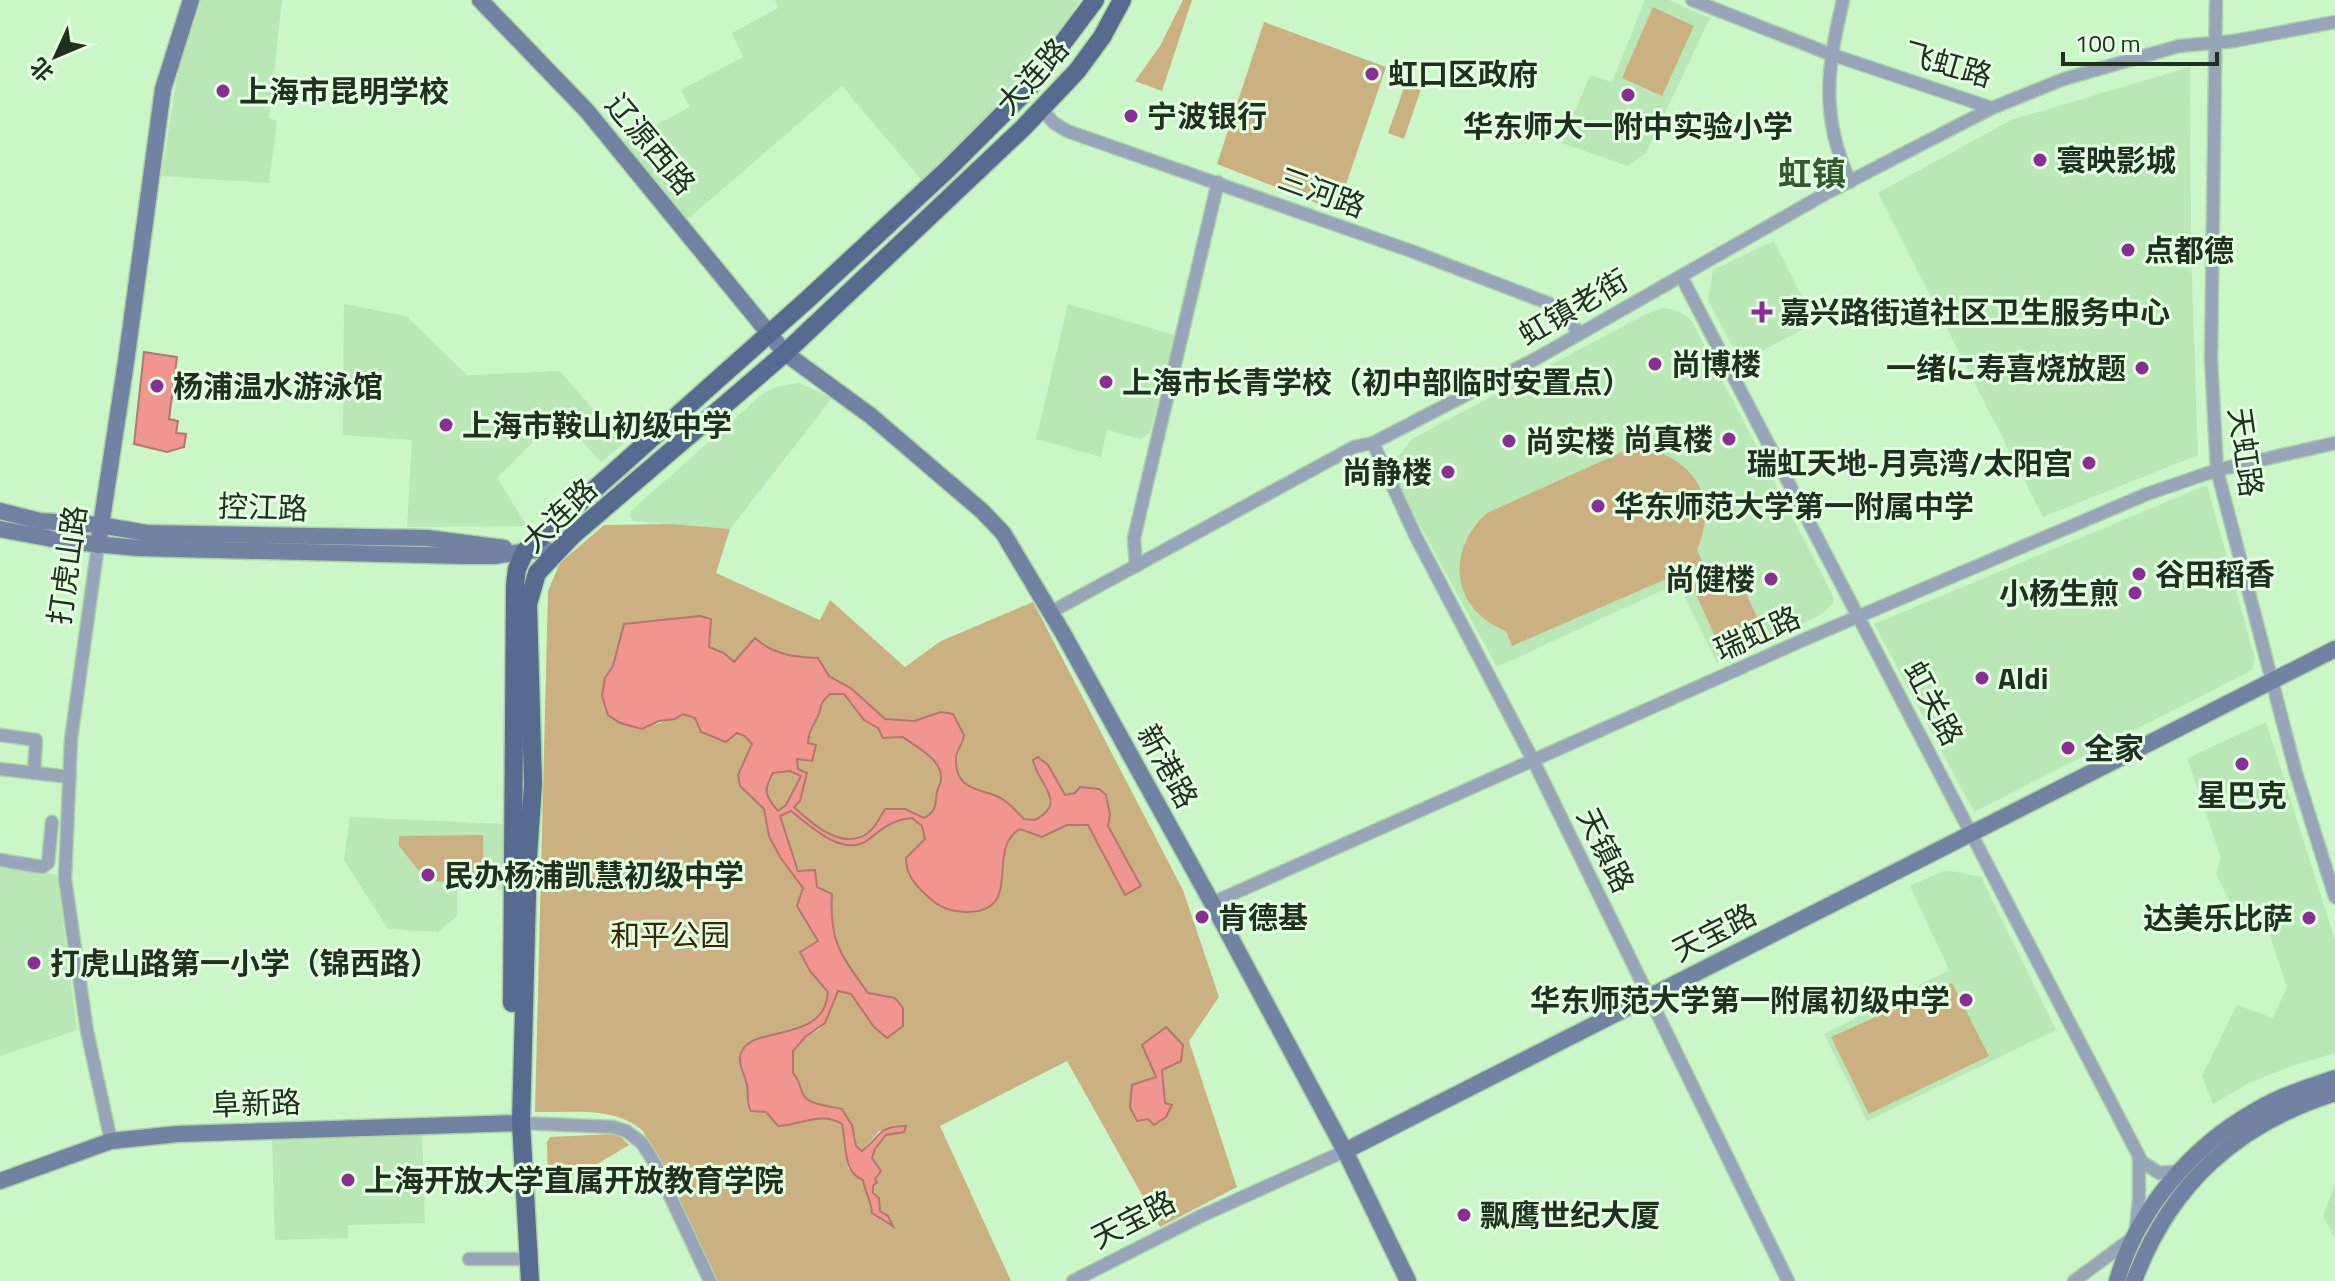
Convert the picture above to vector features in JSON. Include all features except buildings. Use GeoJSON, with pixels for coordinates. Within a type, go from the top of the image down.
{"type":"FeatureCollection","features":[{"type":"Feature","properties":{"kind":"main road","name":"大连路"},"geometry":{"type":"LineString","coordinates":[[518,1281],[515,585],[517,569],[525,551],[948,169],[1029,88],[1095,0]]}},
{"type":"Feature","properties":{"kind":"main road","name":"大连路"},"geometry":{"type":"LineString","coordinates":[[530,1281],[516,1124],[533,784],[528,604],[537,573],[554,553],[785,353],[1042,110],[1094,48],[1122,0]]}},
{"type":"Feature","properties":{"kind":"street","name":"打虎山路"},"geometry":{"type":"LineString","coordinates":[[111,1141],[87,1031],[65,879],[71,739],[163,89],[191,0]]}},
{"type":"Feature","properties":{"kind":"street","name":"辽源西路"},"geometry":{"type":"LineString","coordinates":[[480,0],[587,111],[771,332],[785,353]]}},
{"type":"Feature","properties":{"kind":"street","name":"飞虹路"},"geometry":{"type":"LineString","coordinates":[[1692,0],[1992,108],[2064,79],[2179,46],[2250,38],[2335,22]]}},
{"type":"Feature","properties":{"kind":"street"},"geometry":{"type":"LineString","coordinates":[[1843,0],[1831,50],[1827,85],[1829,117],[1839,157],[1850,182]]}},
{"type":"Feature","properties":{"kind":"street","name":"天虹路"},"geometry":{"type":"LineString","coordinates":[[2216,0],[2211,359],[2217,470],[2296,773],[2335,897]]}},
{"type":"Feature","properties":{"kind":"street","name":"虹镇老街"},"geometry":{"type":"LineString","coordinates":[[1051,612],[1354,447],[1373,443],[1539,357],[1850,182],[1992,108]]}},
{"type":"Feature","properties":{"kind":"street","name":"三河路"},"geometry":{"type":"LineString","coordinates":[[1042,110],[1067,131],[1218,182],[1553,305],[1565,312],[1578,333]]}},
{"type":"Feature","properties":{"kind":"street"},"geometry":{"type":"LineString","coordinates":[[1136,566],[1134,538],[1218,182]]}},
{"type":"Feature","properties":{"kind":"street","name":"虹关路"},"geometry":{"type":"LineString","coordinates":[[1681,276],[2139,1155],[2140,1190],[2135,1236]]}},
{"type":"Feature","properties":{"kind":"street","name":"新港路"},"geometry":{"type":"LineString","coordinates":[[785,353],[871,416],[982,511],[1003,533],[1051,612],[1212,903],[1345,1151],[1408,1281]]}},
{"type":"Feature","properties":{"kind":"street","name":"天镇路"},"geometry":{"type":"LineString","coordinates":[[1373,443],[1415,535],[1533,760],[1788,1281]]}},
{"type":"Feature","properties":{"kind":"street","name":"瑞虹路"},"geometry":{"type":"LineString","coordinates":[[1212,903],[1860,616],[2147,494],[2217,470],[2335,443]]}},
{"type":"Feature","properties":{"kind":"street","name":"控江路"},"geometry":{"type":"LineString","coordinates":[[0,511],[40,521],[100,525],[147,533],[427,538],[525,551]]}},
{"type":"Feature","properties":{"kind":"street","name":"控江路"},"geometry":{"type":"LineString","coordinates":[[0,529],[98,545],[181,550],[493,556],[544,549],[554,553]]}},
{"type":"Feature","properties":{"kind":"street","name":"天宝路"},"geometry":{"type":"LineString","coordinates":[[1073,1281],[1201,1216],[1345,1151],[2335,649]]}},
{"type":"Feature","properties":{"kind":"street"},"geometry":{"type":"LineString","coordinates":[[0,735],[36,740],[34,773]]}},
{"type":"Feature","properties":{"kind":"street"},"geometry":{"type":"LineString","coordinates":[[0,769],[70,777]]}},
{"type":"Feature","properties":{"kind":"street"},"geometry":{"type":"LineString","coordinates":[[0,860],[42,867],[48,863],[52,822]]}},
{"type":"Feature","properties":{"kind":"street"},"geometry":{"type":"LineString","coordinates":[[2117,1281],[2135,1236],[2159,1195],[2209,1144],[2254,1111],[2280,1097],[2335,1078]]}},
{"type":"Feature","properties":{"kind":"street"},"geometry":{"type":"LineString","coordinates":[[2134,1281],[2163,1217],[2209,1164],[2256,1127],[2288,1110],[2335,1093]]}},
{"type":"Feature","properties":{"kind":"street"},"geometry":{"type":"LineString","coordinates":[[516,1124],[613,1127],[626,1131],[642,1143],[710,1281]]}},
{"type":"Feature","properties":{"kind":"street","name":"阜新路"},"geometry":{"type":"LineString","coordinates":[[0,1181],[111,1141],[177,1134],[516,1124]]}},
{"type":"Feature","properties":{"kind":"street"},"geometry":{"type":"LineString","coordinates":[[2139,1155],[2152,1170],[2169,1174],[2182,1170]]}},
{"type":"Feature","properties":{"kind":"street"},"geometry":{"type":"LineString","coordinates":[[2074,1281],[2135,1236]]}},
{"type":"Feature","properties":{"kind":"street"},"geometry":{"type":"LineString","coordinates":[[469,1259],[517,1259]]}},
{"type":"Feature","properties":{"kind":"shaded area","name":"上海市昆明学校"},"geometry":{"type":"Polygon","coordinates":[[[199,0],[282,0],[269,118],[277,121],[269,183],[161,176],[179,65],[199,0]]]}},
{"type":"Feature","properties":{"kind":"shaded area"},"geometry":{"type":"Polygon","coordinates":[[[775,0],[1080,0],[1049,48],[1012,94],[923,182],[842,86],[682,224],[617,145],[690,107],[681,90],[743,57],[732,33],[778,8],[775,0]]]}},
{"type":"Feature","properties":{"kind":"shaded area","name":"华东师大一附中实验小学"},"geometry":{"type":"Polygon","coordinates":[[[1645,0],[1669,0],[1710,18],[1646,153],[1628,166],[1562,143],[1590,75],[1612,82],[1645,0]]]}},
{"type":"Feature","properties":{"kind":"shaded area"},"geometry":{"type":"Polygon","coordinates":[[[2190,67],[2191,253],[2198,455],[2043,517],[1878,193],[2011,120],[2190,67]]]}},
{"type":"Feature","properties":{"kind":"shaded area","name":"嘉兴路街道社区卫生服务中心"},"geometry":{"type":"Polygon","coordinates":[[[1774,241],[1815,323],[1741,362],[1708,301],[1713,270],[1774,241]]]}},
{"type":"Feature","properties":{"kind":"shaded area","name":"上海市鞍山初级中学"},"geometry":{"type":"Polygon","coordinates":[[[344,304],[406,316],[467,375],[560,371],[623,444],[601,462],[559,416],[497,478],[527,526],[407,527],[412,440],[343,435],[344,304]]]}},
{"type":"Feature","properties":{"kind":"shaded area","name":"上海市长青学校（初中部临时安置点）"},"geometry":{"type":"Polygon","coordinates":[[[1068,304],[1175,335],[1150,433],[1141,439],[1107,430],[1101,457],[1036,439],[1068,304]]]}},
{"type":"Feature","properties":{"kind":"shaded area","name":"华东师范大学第一附属中学"},"geometry":{"type":"Polygon","coordinates":[[[1664,308],[1679,311],[1692,321],[1833,596],[1833,603],[1822,614],[1717,663],[1678,583],[1497,667],[1395,480],[1391,465],[1412,439],[1646,314],[1664,308]]]}},
{"type":"Feature","properties":{"kind":"shaded area","name":"杨浦温水游泳馆"},"geometry":{"type":"Polygon","coordinates":[[[144,352],[177,357],[169,419],[178,421],[176,433],[186,434],[184,447],[167,452],[134,444],[144,352]]]}},
{"type":"Feature","properties":{"kind":"shaded area"},"geometry":{"type":"Polygon","coordinates":[[[799,383],[832,398],[730,529],[633,521],[631,511],[764,393],[775,387],[799,383]]]}},
{"type":"Feature","properties":{"kind":"shaded area"},"geometry":{"type":"Polygon","coordinates":[[[2207,485],[2255,659],[2252,670],[1974,812],[1874,624],[2207,485]]]}},
{"type":"Feature","properties":{"kind":"shaded area"},"geometry":{"type":"Polygon","coordinates":[[[700,616],[711,619],[709,647],[724,653],[734,662],[755,638],[785,654],[818,658],[829,676],[852,689],[885,719],[914,721],[941,712],[953,714],[964,735],[956,759],[962,781],[1002,799],[1024,819],[1035,820],[1050,806],[1048,792],[1033,760],[1038,757],[1048,765],[1065,795],[1075,793],[1080,787],[1099,789],[1106,795],[1110,815],[1108,826],[1141,886],[1125,895],[1088,825],[1067,825],[1042,837],[1020,829],[1010,839],[1005,851],[1000,892],[994,902],[983,910],[965,912],[936,904],[910,876],[906,858],[925,839],[922,826],[912,818],[883,828],[858,845],[848,845],[827,838],[791,811],[780,816],[798,871],[815,870],[817,887],[832,894],[835,936],[851,968],[868,993],[895,998],[903,1008],[903,1026],[887,1038],[874,1027],[851,994],[838,991],[825,1023],[805,1037],[793,1051],[793,1073],[804,1096],[816,1103],[842,1109],[852,1125],[856,1146],[862,1151],[884,1130],[906,1126],[904,1132],[886,1135],[872,1158],[881,1171],[875,1179],[877,1182],[873,1193],[879,1198],[880,1211],[888,1216],[893,1226],[872,1213],[863,1180],[848,1164],[842,1124],[819,1119],[778,1126],[766,1112],[751,1111],[749,1108],[740,1060],[745,1046],[755,1040],[800,1028],[814,1020],[824,1009],[828,992],[810,971],[800,952],[818,941],[797,906],[803,888],[769,836],[764,809],[740,786],[738,775],[752,744],[745,736],[737,733],[726,742],[701,732],[695,718],[683,714],[642,729],[620,723],[608,715],[602,696],[605,678],[613,666],[624,624],[700,616]],[[830,694],[822,703],[809,735],[808,743],[816,745],[812,761],[797,759],[798,769],[807,773],[800,801],[794,807],[820,829],[851,839],[871,830],[885,809],[905,809],[924,818],[931,813],[941,781],[938,766],[933,760],[903,737],[883,738],[878,728],[864,720],[844,694],[830,694]],[[790,771],[773,773],[768,784],[768,797],[778,811],[786,805],[801,776],[790,771]]]}},
{"type":"Feature","properties":{"kind":"shaded area"},"geometry":{"type":"Polygon","coordinates":[[[2266,722],[2335,940],[2335,1053],[2249,1083],[2213,1104],[2202,1076],[2237,1005],[2273,1018],[2287,987],[2261,909],[2230,901],[2216,874],[2221,858],[2187,758],[2266,722]]]}},
{"type":"Feature","properties":{"kind":"shaded area","name":"民办杨浦凯慧初级中学"},"geometry":{"type":"Polygon","coordinates":[[[350,817],[504,824],[503,890],[457,890],[457,916],[438,932],[388,929],[344,860],[350,817]]]}},
{"type":"Feature","properties":{"kind":"shaded area","name":"打虎山路第一小学（锦西路）"},"geometry":{"type":"Polygon","coordinates":[[[0,866],[57,875],[77,1030],[0,1056],[0,866]]]}},
{"type":"Feature","properties":{"kind":"shaded area","name":"华东师范大学第一附属初级中学"},"geometry":{"type":"Polygon","coordinates":[[[1946,870],[1981,877],[2056,1030],[1867,1121],[1824,1034],[1949,970],[1910,886],[1946,870]]]}},
{"type":"Feature","properties":{"kind":"shaded area"},"geometry":{"type":"Polygon","coordinates":[[[1166,1027],[1183,1045],[1181,1061],[1162,1070],[1165,1103],[1172,1105],[1166,1117],[1154,1125],[1148,1119],[1137,1121],[1130,1107],[1132,1085],[1156,1077],[1142,1045],[1166,1027]]]}},
{"type":"Feature","properties":{"kind":"shaded area","name":"上海开放大学直属开放教育学院"},"geometry":{"type":"Polygon","coordinates":[[[422,1133],[425,1223],[348,1225],[348,1238],[275,1240],[272,1137],[422,1133]]]}},
{"type":"Feature","properties":{"kind":"shaded area"},"geometry":{"type":"Polygon","coordinates":[[[2335,1184],[2335,1238],[2323,1216],[2335,1184]]]}},
{"type":"Feature","properties":{"kind":"green space"},"geometry":{"type":"Polygon","coordinates":[[[1183,0],[1192,0],[1162,91],[1135,81],[1160,46],[1183,0]]]}},
{"type":"Feature","properties":{"kind":"green space"},"geometry":{"type":"Polygon","coordinates":[[[1653,7],[1694,26],[1662,96],[1622,78],[1653,7]]]}},
{"type":"Feature","properties":{"kind":"green space"},"geometry":{"type":"Polygon","coordinates":[[[1264,22],[1386,67],[1337,211],[1217,164],[1264,22]]]}},
{"type":"Feature","properties":{"kind":"green space"},"geometry":{"type":"Polygon","coordinates":[[[1405,85],[1421,89],[1404,139],[1388,133],[1405,85]]]}},
{"type":"Feature","properties":{"kind":"green space"},"geometry":{"type":"Polygon","coordinates":[[[1642,447],[1676,461],[1698,484],[1704,498],[1705,514],[1697,550],[1703,563],[1512,646],[1506,631],[1474,609],[1465,594],[1460,578],[1460,561],[1474,528],[1487,513],[1624,451],[1642,447]]]}},
{"type":"Feature","properties":{"kind":"green space","name":"和平公园"},"geometry":{"type":"Polygon","coordinates":[[[671,524],[730,529],[716,573],[820,620],[830,600],[905,667],[941,641],[1033,602],[1183,890],[1219,997],[1189,1041],[1237,1187],[1160,1227],[1067,1061],[940,1126],[1011,1281],[717,1281],[643,1131],[632,1123],[606,1114],[535,1112],[548,591],[560,563],[604,525],[671,524]],[[700,616],[625,624],[613,666],[605,678],[642,729],[682,713],[695,718],[701,732],[726,742],[737,733],[752,744],[740,786],[764,809],[769,836],[780,857],[804,888],[797,906],[818,942],[800,952],[828,992],[825,1006],[809,1024],[748,1045],[741,1065],[748,1086],[747,1103],[751,1111],[766,1112],[778,1126],[819,1119],[842,1124],[848,1168],[863,1180],[865,1189],[880,1211],[873,1184],[873,1155],[887,1134],[904,1132],[879,1131],[862,1151],[856,1147],[856,1138],[842,1109],[816,1103],[804,1096],[793,1073],[793,1051],[805,1037],[820,1029],[838,991],[851,994],[874,1027],[887,1037],[895,998],[868,993],[851,968],[835,937],[832,894],[801,872],[779,816],[791,811],[817,832],[847,845],[868,840],[893,823],[912,818],[922,826],[925,839],[906,858],[908,872],[949,910],[983,910],[1003,873],[1001,861],[1011,836],[1020,829],[1046,836],[1067,825],[1088,825],[1125,894],[1141,886],[1108,826],[1110,814],[1075,793],[1065,795],[1048,765],[1033,765],[1049,795],[1049,811],[1035,820],[1029,820],[999,797],[974,790],[962,781],[957,762],[963,742],[941,712],[914,721],[885,719],[852,689],[828,676],[818,658],[778,652],[756,639],[734,663],[724,653],[708,647],[711,636],[700,616]]]}},
{"type":"Feature","properties":{"kind":"green space"},"geometry":{"type":"Polygon","coordinates":[[[1732,562],[1765,635],[1723,654],[1690,581],[1732,562]]]}},
{"type":"Feature","properties":{"kind":"green space"},"geometry":{"type":"Polygon","coordinates":[[[830,694],[844,694],[864,720],[878,728],[883,738],[903,737],[933,760],[938,766],[941,781],[931,813],[924,818],[905,809],[853,840],[828,833],[794,807],[800,801],[807,773],[798,769],[796,758],[815,745],[808,743],[810,732],[822,703],[830,694]]]}},
{"type":"Feature","properties":{"kind":"green space"},"geometry":{"type":"Polygon","coordinates":[[[790,771],[801,776],[792,796],[778,812],[768,793],[769,779],[772,772],[790,771]]]}},
{"type":"Feature","properties":{"kind":"green space"},"geometry":{"type":"Polygon","coordinates":[[[483,835],[484,879],[480,883],[427,881],[399,846],[399,836],[483,835]]]}},
{"type":"Feature","properties":{"kind":"green space"},"geometry":{"type":"Polygon","coordinates":[[[1952,983],[1989,1056],[1869,1114],[1831,1037],[1952,983]]]}},
{"type":"Feature","properties":{"kind":"green space"},"geometry":{"type":"Polygon","coordinates":[[[613,1134],[629,1145],[594,1166],[554,1182],[548,1181],[547,1142],[550,1137],[613,1134]]]}},
{"type":"Feature","properties":{"kind":"place","name":"虹口区政府"},"geometry":{"type":"Point","coordinates":[1372,74]}},
{"type":"Feature","properties":{"kind":"place","name":"上海市昆明学校"},"geometry":{"type":"Point","coordinates":[223,91]}},
{"type":"Feature","properties":{"kind":"place","name":"华东师大一附中实验小学"},"geometry":{"type":"Point","coordinates":[1628,95]}},
{"type":"Feature","properties":{"kind":"place","name":"宁波银行"},"geometry":{"type":"Point","coordinates":[1131,116]}},
{"type":"Feature","properties":{"kind":"place","name":"寰映影城"},"geometry":{"type":"Point","coordinates":[2040,160]}},
{"type":"Feature","properties":{"kind":"place","name":"点都德"},"geometry":{"type":"Point","coordinates":[2128,250]}},
{"type":"Feature","properties":{"kind":"place","name":"嘉兴路街道社区卫生服务中心"},"geometry":{"type":"Point","coordinates":[1762,312]}},
{"type":"Feature","properties":{"kind":"place","name":"尚博楼"},"geometry":{"type":"Point","coordinates":[1655,364]}},
{"type":"Feature","properties":{"kind":"place","name":"一绪に寿喜烧放题"},"geometry":{"type":"Point","coordinates":[2142,368]}},
{"type":"Feature","properties":{"kind":"place","name":"上海市长青学校（初中部临时安置点）"},"geometry":{"type":"Point","coordinates":[1106,382]}},
{"type":"Feature","properties":{"kind":"place","name":"杨浦温水游泳馆"},"geometry":{"type":"Point","coordinates":[157,386]}},
{"type":"Feature","properties":{"kind":"place","name":"上海市鞍山初级中学"},"geometry":{"type":"Point","coordinates":[446,425]}},
{"type":"Feature","properties":{"kind":"place","name":"尚真楼"},"geometry":{"type":"Point","coordinates":[1729,439]}},
{"type":"Feature","properties":{"kind":"place","name":"尚实楼"},"geometry":{"type":"Point","coordinates":[1509,441]}},
{"type":"Feature","properties":{"kind":"place","name":"瑞虹天地-月亮湾/太阳宫"},"geometry":{"type":"Point","coordinates":[2089,463]}},
{"type":"Feature","properties":{"kind":"place","name":"尚静楼"},"geometry":{"type":"Point","coordinates":[1448,472]}},
{"type":"Feature","properties":{"kind":"place","name":"华东师范大学第一附属中学"},"geometry":{"type":"Point","coordinates":[1598,506]}},
{"type":"Feature","properties":{"kind":"place","name":"谷田稻香"},"geometry":{"type":"Point","coordinates":[2139,574]}},
{"type":"Feature","properties":{"kind":"place","name":"尚健楼"},"geometry":{"type":"Point","coordinates":[1771,579]}},
{"type":"Feature","properties":{"kind":"place","name":"小杨生煎"},"geometry":{"type":"Point","coordinates":[2135,593]}},
{"type":"Feature","properties":{"kind":"place","name":"Aldi"},"geometry":{"type":"Point","coordinates":[1982,678]}},
{"type":"Feature","properties":{"kind":"place","name":"全家"},"geometry":{"type":"Point","coordinates":[2068,748]}},
{"type":"Feature","properties":{"kind":"place","name":"星巴克"},"geometry":{"type":"Point","coordinates":[2242,764]}},
{"type":"Feature","properties":{"kind":"place","name":"民办杨浦凯慧初级中学"},"geometry":{"type":"Point","coordinates":[428,875]}},
{"type":"Feature","properties":{"kind":"place","name":"肯德基"},"geometry":{"type":"Point","coordinates":[1202,917]}},
{"type":"Feature","properties":{"kind":"place","name":"达美乐比萨"},"geometry":{"type":"Point","coordinates":[2309,918]}},
{"type":"Feature","properties":{"kind":"place","name":"打虎山路第一小学（锦西路）"},"geometry":{"type":"Point","coordinates":[34,963]}},
{"type":"Feature","properties":{"kind":"place","name":"华东师范大学第一附属初级中学"},"geometry":{"type":"Point","coordinates":[1966,1000]}},
{"type":"Feature","properties":{"kind":"place","name":"上海开放大学直属开放教育学院"},"geometry":{"type":"Point","coordinates":[348,1180]}},
{"type":"Feature","properties":{"kind":"place","name":"飘鹰世纪大厦"},"geometry":{"type":"Point","coordinates":[1464,1215]}},
{"type":"Feature","properties":{"kind":"district","name":"虹镇"},"geometry":{"type":"Point","coordinates":[1812,173]}}]}
